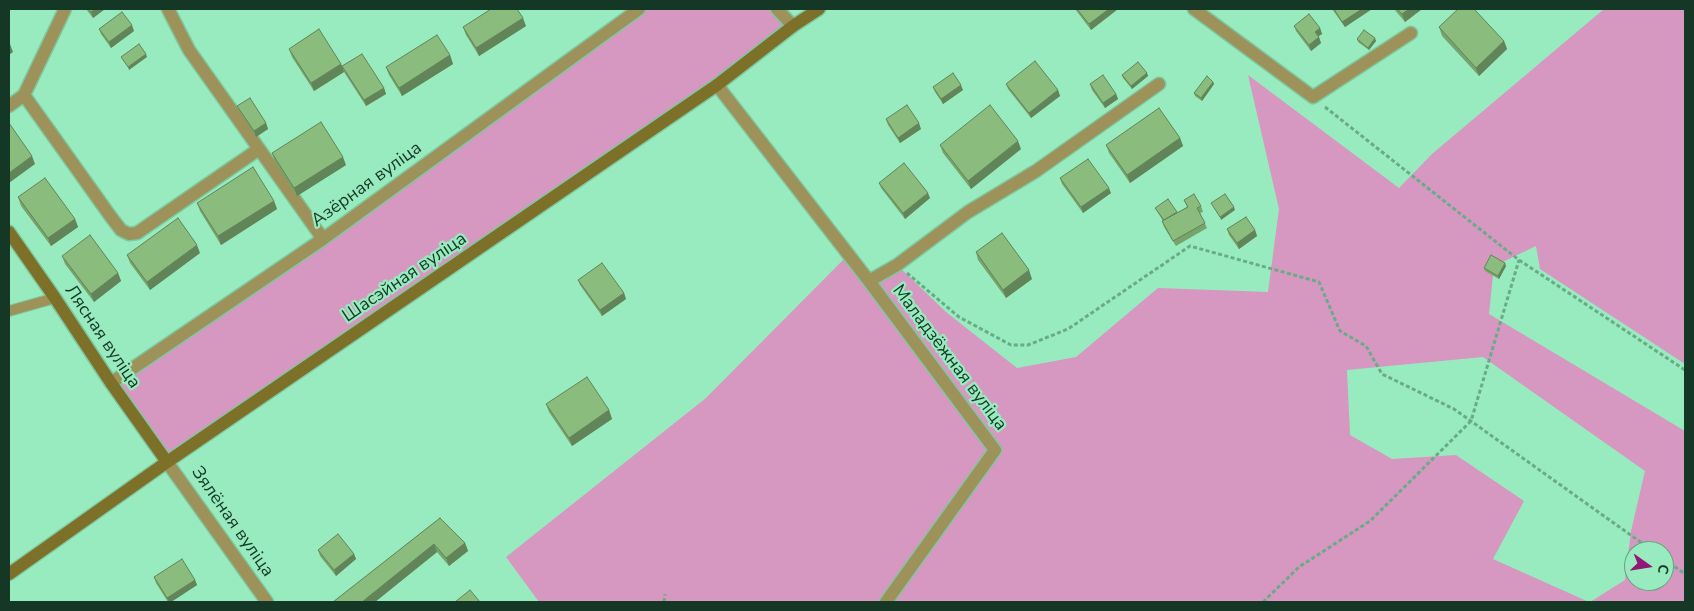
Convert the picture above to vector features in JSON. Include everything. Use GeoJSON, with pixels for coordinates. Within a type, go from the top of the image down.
{"type":"FeatureCollection","features":[{"type":"Feature","properties":{"kind":"main road","name":"Шасэйная вуліца"},"geometry":{"type":"LineString","coordinates":[[9,574],[167,462],[717,85],[793,26],[819,9]]}},
{"type":"Feature","properties":{"kind":"main road","name":"Лясная вуліца"},"geometry":{"type":"LineString","coordinates":[[9,232],[55,298],[110,383],[167,462]]}},
{"type":"Feature","properties":{"kind":"street"},"geometry":{"type":"LineString","coordinates":[[9,106],[24,95],[65,9]]}},
{"type":"Feature","properties":{"kind":"street"},"geometry":{"type":"LineString","coordinates":[[168,9],[189,50],[323,239]]}},
{"type":"Feature","properties":{"kind":"street","name":"Азёрная вуліца"},"geometry":{"type":"LineString","coordinates":[[110,383],[323,239],[639,9]]}},
{"type":"Feature","properties":{"kind":"street"},"geometry":{"type":"LineString","coordinates":[[777,9],[793,26]]}},
{"type":"Feature","properties":{"kind":"street"},"geometry":{"type":"LineString","coordinates":[[1194,9],[1313,97],[1411,33]]}},
{"type":"Feature","properties":{"kind":"street","name":"Маладзёжная вуліца"},"geometry":{"type":"LineString","coordinates":[[869,281],[897,265],[968,212],[1036,171],[1159,84]]}},
{"type":"Feature","properties":{"kind":"street","name":"Маладзёжная вуліца"},"geometry":{"type":"LineString","coordinates":[[717,85],[869,281],[995,450],[886,602]]}},
{"type":"Feature","properties":{"kind":"street"},"geometry":{"type":"LineString","coordinates":[[24,95],[110,217],[120,230],[129,234],[137,233],[259,149]]}},
{"type":"Feature","properties":{"kind":"street","name":"Зялёная вуліца"},"geometry":{"type":"LineString","coordinates":[[167,462],[267,602]]}},
{"type":"Feature","properties":{"kind":"lane"},"geometry":{"type":"LineString","coordinates":[[9,310],[55,298]]}},
{"type":"Feature","properties":{"kind":"path"},"geometry":{"type":"LineString","coordinates":[[1313,97],[1519,260],[1685,370]]}},
{"type":"Feature","properties":{"kind":"path"},"geometry":{"type":"LineString","coordinates":[[897,265],[960,317],[1010,345],[1028,345],[1068,330],[1190,246],[1319,282],[1340,331],[1366,346],[1382,374],[1454,409],[1639,541]]}},
{"type":"Feature","properties":{"kind":"path"},"geometry":{"type":"LineString","coordinates":[[1263,602],[1299,567],[1370,520],[1471,421],[1519,260]]}},
{"type":"Feature","properties":{"kind":"path"},"geometry":{"type":"LineString","coordinates":[[1674,566],[1685,574]]}},
{"type":"Feature","properties":{"kind":"path"},"geometry":{"type":"LineString","coordinates":[[664,602],[665,594]]}},
{"type":"Feature","properties":{"kind":"shaded area"},"geometry":{"type":"Polygon","coordinates":[[[639,9],[777,9],[793,26],[167,462],[111,383],[639,9]]]}},
{"type":"Feature","properties":{"kind":"shaded area"},"geometry":{"type":"Polygon","coordinates":[[[1604,9],[1685,9],[1685,364],[1540,269],[1536,246],[1494,266],[1489,314],[1685,431],[1685,602],[1590,602],[1624,581],[1624,591],[1674,591],[1674,541],[1630,541],[1645,471],[1483,357],[1347,370],[1350,435],[1392,459],[1456,455],[1524,501],[1493,559],[1589,602],[539,602],[506,557],[706,398],[848,255],[869,281],[897,265],[946,312],[1017,368],[1076,357],[1158,288],[1268,292],[1279,209],[1248,75],[1399,188],[1432,154],[1604,9]]]}},
{"type":"Feature","properties":{"kind":"building"},"geometry":{"type":"Polygon","coordinates":[[[491,9],[517,9],[523,18],[476,48],[463,27],[491,9]]]}},
{"type":"Feature","properties":{"kind":"building"},"geometry":{"type":"Polygon","coordinates":[[[1077,9],[1109,9],[1089,24],[1077,9]]]}},
{"type":"Feature","properties":{"kind":"building"},"geometry":{"type":"Polygon","coordinates":[[[1334,9],[1362,9],[1342,22],[1334,9]]]}},
{"type":"Feature","properties":{"kind":"building"},"geometry":{"type":"Polygon","coordinates":[[[1397,9],[1409,9],[1402,14],[1397,9]]]}},
{"type":"Feature","properties":{"kind":"building"},"geometry":{"type":"Polygon","coordinates":[[[1458,9],[1474,9],[1504,41],[1476,68],[1439,27],[1458,9]]]}},
{"type":"Feature","properties":{"kind":"building"},"geometry":{"type":"Polygon","coordinates":[[[122,12],[132,25],[109,42],[99,29],[122,12]]]}},
{"type":"Feature","properties":{"kind":"building"},"geometry":{"type":"Polygon","coordinates":[[[1309,14],[1320,28],[1315,32],[1319,37],[1309,45],[1294,26],[1309,14]]]}},
{"type":"Feature","properties":{"kind":"building"},"geometry":{"type":"Polygon","coordinates":[[[319,29],[341,64],[311,83],[289,49],[319,29]]]}},
{"type":"Feature","properties":{"kind":"building"},"geometry":{"type":"Polygon","coordinates":[[[1364,30],[1375,38],[1368,48],[1357,39],[1364,30]]]}},
{"type":"Feature","properties":{"kind":"building"},"geometry":{"type":"Polygon","coordinates":[[[437,35],[450,55],[399,88],[386,67],[437,35]]]}},
{"type":"Feature","properties":{"kind":"building"},"geometry":{"type":"Polygon","coordinates":[[[139,44],[146,54],[128,67],[121,57],[139,44]]]}},
{"type":"Feature","properties":{"kind":"building"},"geometry":{"type":"Polygon","coordinates":[[[362,54],[384,88],[364,100],[342,66],[362,54]]]}},
{"type":"Feature","properties":{"kind":"building"},"geometry":{"type":"Polygon","coordinates":[[[1035,61],[1058,90],[1029,113],[1006,84],[1035,61]]]}},
{"type":"Feature","properties":{"kind":"building"},"geometry":{"type":"Polygon","coordinates":[[[1138,62],[1147,73],[1131,86],[1122,75],[1138,62]]]}},
{"type":"Feature","properties":{"kind":"building"},"geometry":{"type":"Polygon","coordinates":[[[953,73],[961,85],[941,99],[933,87],[953,73]]]}},
{"type":"Feature","properties":{"kind":"building"},"geometry":{"type":"Polygon","coordinates":[[[1103,75],[1116,94],[1103,103],[1090,84],[1103,75]]]}},
{"type":"Feature","properties":{"kind":"building"},"geometry":{"type":"Polygon","coordinates":[[[1207,76],[1213,82],[1201,98],[1194,93],[1207,76]]]}},
{"type":"Feature","properties":{"kind":"building"},"geometry":{"type":"Polygon","coordinates":[[[250,98],[266,123],[254,131],[237,106],[250,98]]]}},
{"type":"Feature","properties":{"kind":"building"},"geometry":{"type":"Polygon","coordinates":[[[907,105],[919,123],[898,138],[886,119],[907,105]]]}},
{"type":"Feature","properties":{"kind":"building"},"geometry":{"type":"Polygon","coordinates":[[[990,105],[1018,141],[968,181],[940,145],[990,105]]]}},
{"type":"Feature","properties":{"kind":"building"},"geometry":{"type":"Polygon","coordinates":[[[1159,108],[1180,138],[1127,175],[1106,145],[1159,108]]]}},
{"type":"Feature","properties":{"kind":"building"},"geometry":{"type":"Polygon","coordinates":[[[321,122],[343,157],[294,188],[272,153],[321,122]]]}},
{"type":"Feature","properties":{"kind":"building"},"geometry":{"type":"Polygon","coordinates":[[[9,123],[32,156],[9,173],[9,123]]]}},
{"type":"Feature","properties":{"kind":"building"},"geometry":{"type":"Polygon","coordinates":[[[1088,159],[1109,188],[1081,207],[1060,178],[1088,159]]]}},
{"type":"Feature","properties":{"kind":"building"},"geometry":{"type":"Polygon","coordinates":[[[904,163],[928,193],[903,213],[879,183],[904,163]]]}},
{"type":"Feature","properties":{"kind":"building"},"geometry":{"type":"Polygon","coordinates":[[[253,167],[274,201],[218,236],[197,203],[253,167]]]}},
{"type":"Feature","properties":{"kind":"building"},"geometry":{"type":"Polygon","coordinates":[[[45,178],[75,219],[48,238],[18,197],[45,178]]]}},
{"type":"Feature","properties":{"kind":"building"},"geometry":{"type":"Polygon","coordinates":[[[1194,194],[1201,206],[1197,208],[1205,223],[1173,241],[1162,221],[1188,207],[1184,200],[1194,194]]]}},
{"type":"Feature","properties":{"kind":"building"},"geometry":{"type":"Polygon","coordinates":[[[1225,194],[1234,207],[1220,217],[1211,203],[1225,194]]]}},
{"type":"Feature","properties":{"kind":"building"},"geometry":{"type":"Polygon","coordinates":[[[1168,199],[1177,212],[1164,220],[1155,208],[1168,199]]]}},
{"type":"Feature","properties":{"kind":"building"},"geometry":{"type":"Polygon","coordinates":[[[1246,217],[1255,230],[1237,243],[1227,229],[1246,217]]]}},
{"type":"Feature","properties":{"kind":"building"},"geometry":{"type":"Polygon","coordinates":[[[178,218],[197,245],[147,282],[127,255],[178,218]]]}},
{"type":"Feature","properties":{"kind":"building"},"geometry":{"type":"Polygon","coordinates":[[[1002,233],[1029,270],[1003,290],[976,252],[1002,233]]]}},
{"type":"Feature","properties":{"kind":"building"},"geometry":{"type":"Polygon","coordinates":[[[90,235],[118,273],[91,294],[62,256],[90,235]]]}},
{"type":"Feature","properties":{"kind":"building"},"geometry":{"type":"Polygon","coordinates":[[[1491,255],[1505,263],[1498,276],[1484,268],[1491,255]]]}},
{"type":"Feature","properties":{"kind":"building"},"geometry":{"type":"Polygon","coordinates":[[[602,263],[624,293],[600,310],[578,280],[602,263]]]}},
{"type":"Feature","properties":{"kind":"building"},"geometry":{"type":"Polygon","coordinates":[[[587,377],[609,410],[569,438],[546,404],[587,377]]]}},
{"type":"Feature","properties":{"kind":"building"},"geometry":{"type":"Polygon","coordinates":[[[440,518],[465,543],[446,558],[434,544],[362,602],[333,602],[440,518]]]}},
{"type":"Feature","properties":{"kind":"building"},"geometry":{"type":"Polygon","coordinates":[[[338,534],[354,554],[334,570],[318,550],[338,534]]]}},
{"type":"Feature","properties":{"kind":"building"},"geometry":{"type":"Polygon","coordinates":[[[182,559],[195,580],[167,598],[154,577],[182,559]]]}},
{"type":"Feature","properties":{"kind":"building"},"geometry":{"type":"Polygon","coordinates":[[[470,590],[480,602],[455,602],[470,590]]]}}]}
